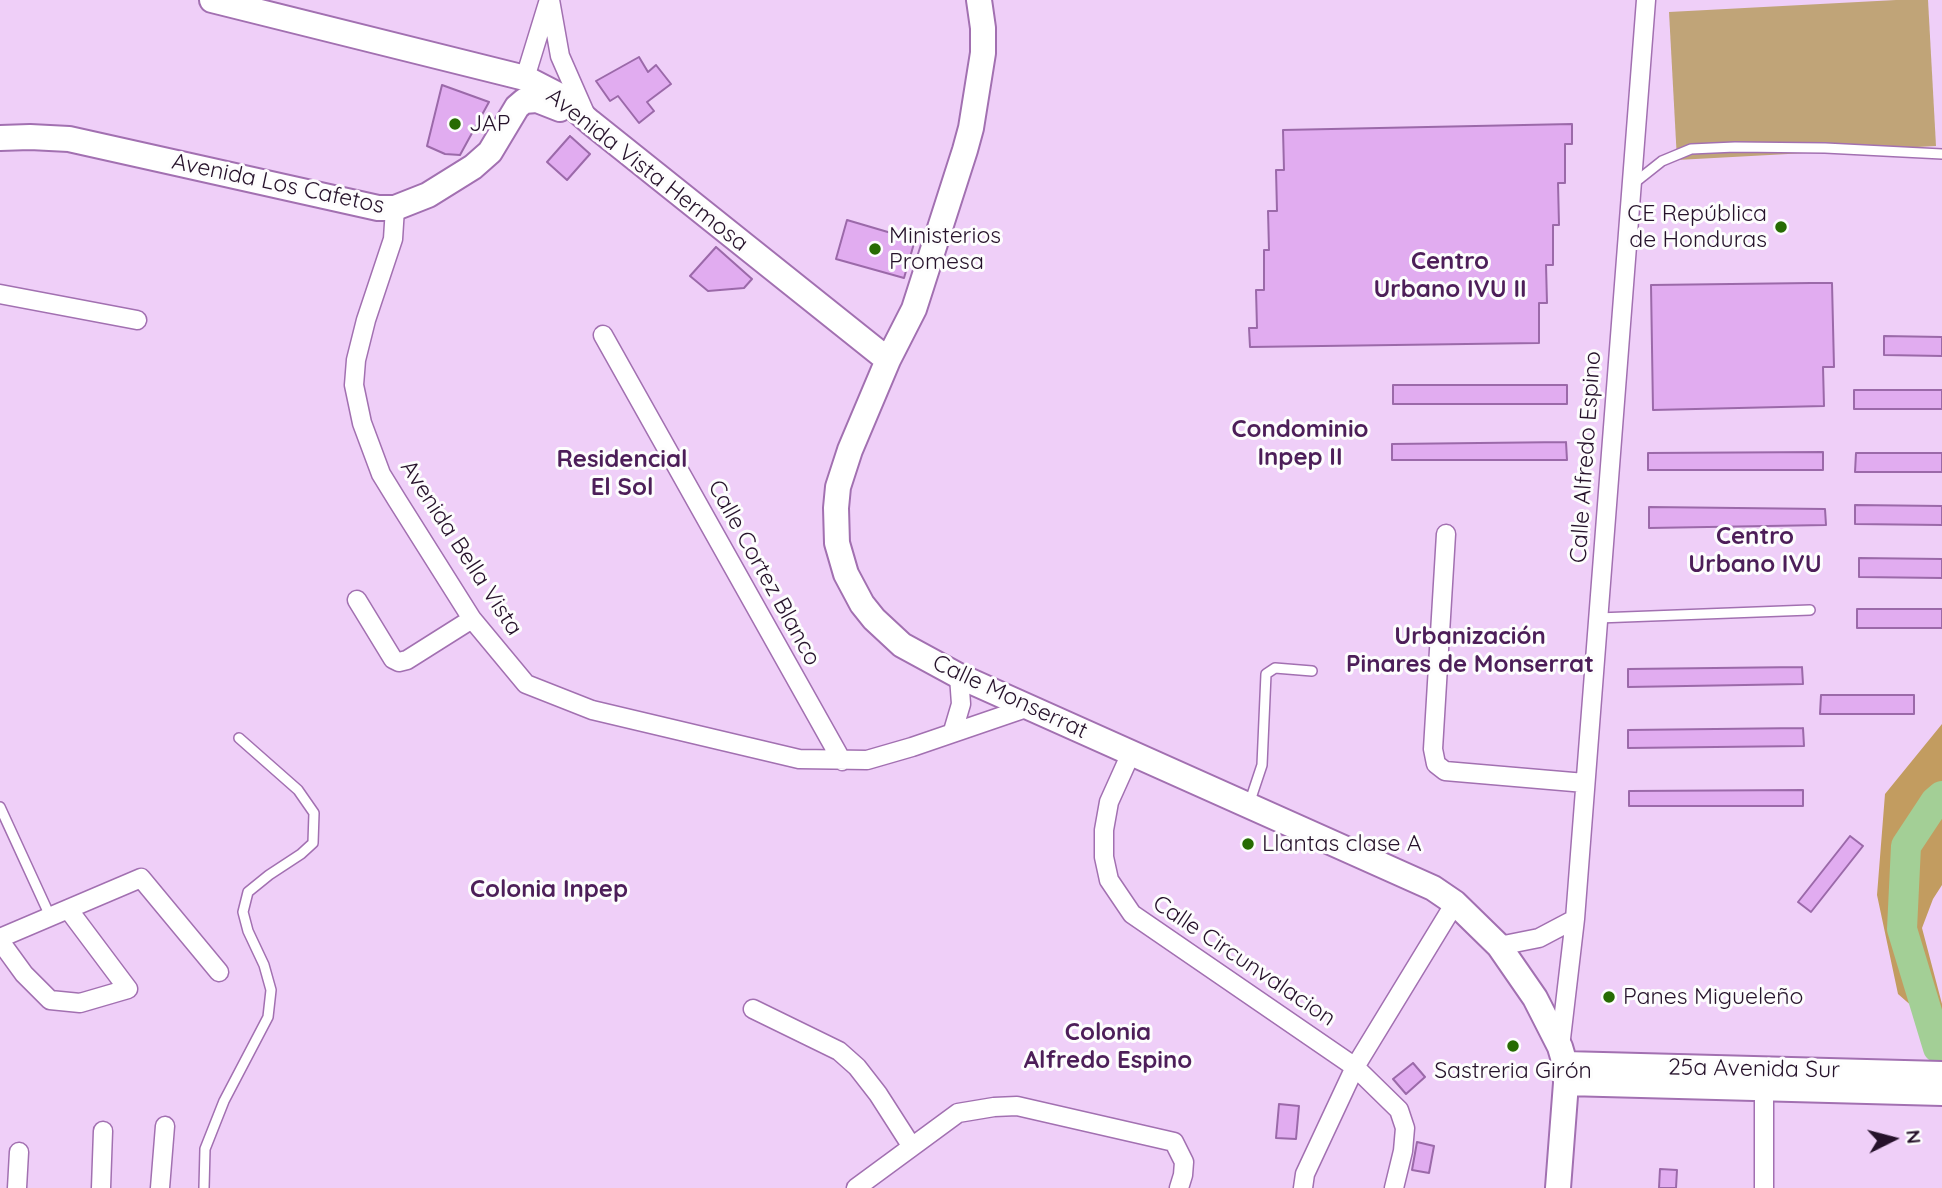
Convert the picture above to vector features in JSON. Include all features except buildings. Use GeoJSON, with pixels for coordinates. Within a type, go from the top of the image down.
{"type":"FeatureCollection","features":[{"type":"Feature","properties":{"kind":"street","name":"Avenida Vista Hermosa"},"geometry":{"type":"LineString","coordinates":[[212,0],[525,78],[561,96],[888,360]]}},
{"type":"Feature","properties":{"kind":"street"},"geometry":{"type":"LineString","coordinates":[[525,78],[550,0]]}},
{"type":"Feature","properties":{"kind":"street"},"geometry":{"type":"LineString","coordinates":[[550,0],[560,56],[590,122]]}},
{"type":"Feature","properties":{"kind":"street","name":"Calle Alfredo Espino"},"geometry":{"type":"LineString","coordinates":[[1564,1065],[1646,0]]}},
{"type":"Feature","properties":{"kind":"street","name":"Calle Monserrat"},"geometry":{"type":"LineString","coordinates":[[984,2],[984,53],[971,128],[914,309],[888,360],[844,466],[836,508],[837,543],[846,574],[862,604],[902,645],[959,676],[1433,888],[1455,902],[1499,946],[1535,998],[1564,1065]]}},
{"type":"Feature","properties":{"kind":"street"},"geometry":{"type":"LineString","coordinates":[[462,62],[509,85],[517,107]]}},
{"type":"Feature","properties":{"kind":"street"},"geometry":{"type":"LineString","coordinates":[[517,107],[524,101],[537,100],[590,122]]}},
{"type":"Feature","properties":{"kind":"street","name":"Avenida Los Cafetos"},"geometry":{"type":"LineString","coordinates":[[0,138],[69,139],[378,208],[396,208],[428,195],[473,167],[490,152],[517,107]]}},
{"type":"Feature","properties":{"kind":"street","name":"Avenida Bella Vista"},"geometry":{"type":"LineString","coordinates":[[396,208],[393,239],[358,352],[354,385],[356,402],[381,474],[472,619],[526,684],[592,710],[799,759],[867,760],[1026,708]]}},
{"type":"Feature","properties":{"kind":"street"},"geometry":{"type":"LineString","coordinates":[[0,294],[137,320]]}},
{"type":"Feature","properties":{"kind":"street","name":"Calle Cortez Blanco"},"geometry":{"type":"LineString","coordinates":[[603,335],[842,761]]}},
{"type":"Feature","properties":{"kind":"street"},"geometry":{"type":"LineString","coordinates":[[1446,534],[1433,749],[1436,764],[1445,771],[1585,783]]}},
{"type":"Feature","properties":{"kind":"street"},"geometry":{"type":"LineString","coordinates":[[357,600],[393,659],[399,662],[407,660],[472,619]]}},
{"type":"Feature","properties":{"kind":"street"},"geometry":{"type":"LineString","coordinates":[[953,731],[961,704],[959,676]]}},
{"type":"Feature","properties":{"kind":"street","name":"Calle Circunvalacion"},"geometry":{"type":"LineString","coordinates":[[1131,752],[1109,802],[1104,830],[1104,857],[1109,880],[1132,914],[1355,1067],[1399,1110],[1405,1128],[1403,1151],[1394,1188]]}},
{"type":"Feature","properties":{"kind":"street"},"geometry":{"type":"LineString","coordinates":[[68,909],[128,989],[80,1003],[50,1000],[24,974],[0,939],[51,916],[141,878],[219,972]]}},
{"type":"Feature","properties":{"kind":"street"},"geometry":{"type":"LineString","coordinates":[[1304,1188],[1305,1174],[1355,1067],[1455,902]]}},
{"type":"Feature","properties":{"kind":"street"},"geometry":{"type":"LineString","coordinates":[[1499,946],[1539,937],[1575,919]]}},
{"type":"Feature","properties":{"kind":"street"},"geometry":{"type":"LineString","coordinates":[[753,1009],[839,1051],[857,1067],[871,1085],[912,1147]]}},
{"type":"Feature","properties":{"kind":"street"},"geometry":{"type":"LineString","coordinates":[[1558,1188],[1564,1065]]}},
{"type":"Feature","properties":{"kind":"street","name":"25a Avenida Sur"},"geometry":{"type":"LineString","coordinates":[[1564,1065],[1942,1074]]}},
{"type":"Feature","properties":{"kind":"street","name":"25a Avenida Sur"},"geometry":{"type":"LineString","coordinates":[[1564,1065],[1764,1089],[1942,1093]]}},
{"type":"Feature","properties":{"kind":"street"},"geometry":{"type":"LineString","coordinates":[[1764,1089],[1764,1188]]}},
{"type":"Feature","properties":{"kind":"street"},"geometry":{"type":"LineString","coordinates":[[856,1188],[958,1113],[1017,1106],[1174,1142],[1184,1162],[1179,1188]]}},
{"type":"Feature","properties":{"kind":"street"},"geometry":{"type":"LineString","coordinates":[[160,1188],[165,1126]]}},
{"type":"Feature","properties":{"kind":"street"},"geometry":{"type":"LineString","coordinates":[[101,1188],[103,1131]]}},
{"type":"Feature","properties":{"kind":"street"},"geometry":{"type":"LineString","coordinates":[[17,1188],[19,1152]]}},
{"type":"Feature","properties":{"kind":"lane"},"geometry":{"type":"LineString","coordinates":[[1632,185],[1662,161],[1691,149],[1825,148],[1942,154]]}},
{"type":"Feature","properties":{"kind":"lane"},"geometry":{"type":"LineString","coordinates":[[1598,618],[1810,610]]}},
{"type":"Feature","properties":{"kind":"lane"},"geometry":{"type":"LineString","coordinates":[[1248,806],[1262,765],[1266,674],[1275,668],[1312,671]]}},
{"type":"Feature","properties":{"kind":"lane"},"geometry":{"type":"LineString","coordinates":[[204,1188],[205,1149],[224,1101],[268,1017],[271,990],[243,912],[248,892],[302,854],[313,843],[314,813],[298,790],[239,738]]}},
{"type":"Feature","properties":{"kind":"lane"},"geometry":{"type":"LineString","coordinates":[[0,807],[51,916]]}},
{"type":"Feature","properties":{"kind":"shaded area"},"geometry":{"type":"Polygon","coordinates":[[[1928,0],[1936,146],[1677,160],[1669,12],[1928,0]]]}},
{"type":"Feature","properties":{"kind":"shaded area"},"geometry":{"type":"Polygon","coordinates":[[[1942,724],[1942,885],[1933,899],[1922,928],[1942,1004],[1942,1065],[1932,1065],[1924,1022],[1914,1008],[1898,994],[1877,895],[1885,794],[1942,724]]]}},
{"type":"Feature","properties":{"kind":"waterway"},"geometry":{"type":"LineString","coordinates":[[1938,1048],[1902,929],[1906,846],[1935,802],[1942,796]]}},
{"type":"Feature","properties":{"kind":"place","name":"JAP"},"geometry":{"type":"Point","coordinates":[455,124]}},
{"type":"Feature","properties":{"kind":"place","name":"CE República de Honduras"},"geometry":{"type":"Point","coordinates":[1781,227]}},
{"type":"Feature","properties":{"kind":"place","name":"Ministerios Promesa"},"geometry":{"type":"Point","coordinates":[875,249]}},
{"type":"Feature","properties":{"kind":"place","name":"Llantas clase A"},"geometry":{"type":"Point","coordinates":[1248,844]}},
{"type":"Feature","properties":{"kind":"place","name":"Panes Migueleño"},"geometry":{"type":"Point","coordinates":[1609,997]}},
{"type":"Feature","properties":{"kind":"place","name":"Sastreria Girón"},"geometry":{"type":"Point","coordinates":[1513,1046]}},
{"type":"Feature","properties":{"kind":"district","name":"Centro Urbano IVU II"},"geometry":{"type":"Point","coordinates":[1450,276]}},
{"type":"Feature","properties":{"kind":"district","name":"Condominio Inpep II"},"geometry":{"type":"Point","coordinates":[1300,444]}},
{"type":"Feature","properties":{"kind":"district","name":"Residencial El Sol"},"geometry":{"type":"Point","coordinates":[622,474]}},
{"type":"Feature","properties":{"kind":"district","name":"Centro Urbano IVU"},"geometry":{"type":"Point","coordinates":[1755,551]}},
{"type":"Feature","properties":{"kind":"district","name":"Urbanización Pinares de Monserrat"},"geometry":{"type":"Point","coordinates":[1470,651]}},
{"type":"Feature","properties":{"kind":"district","name":"Colonia Inpep"},"geometry":{"type":"Point","coordinates":[549,890]}},
{"type":"Feature","properties":{"kind":"district","name":"Colonia Alfredo Espino"},"geometry":{"type":"Point","coordinates":[1108,1047]}}]}
